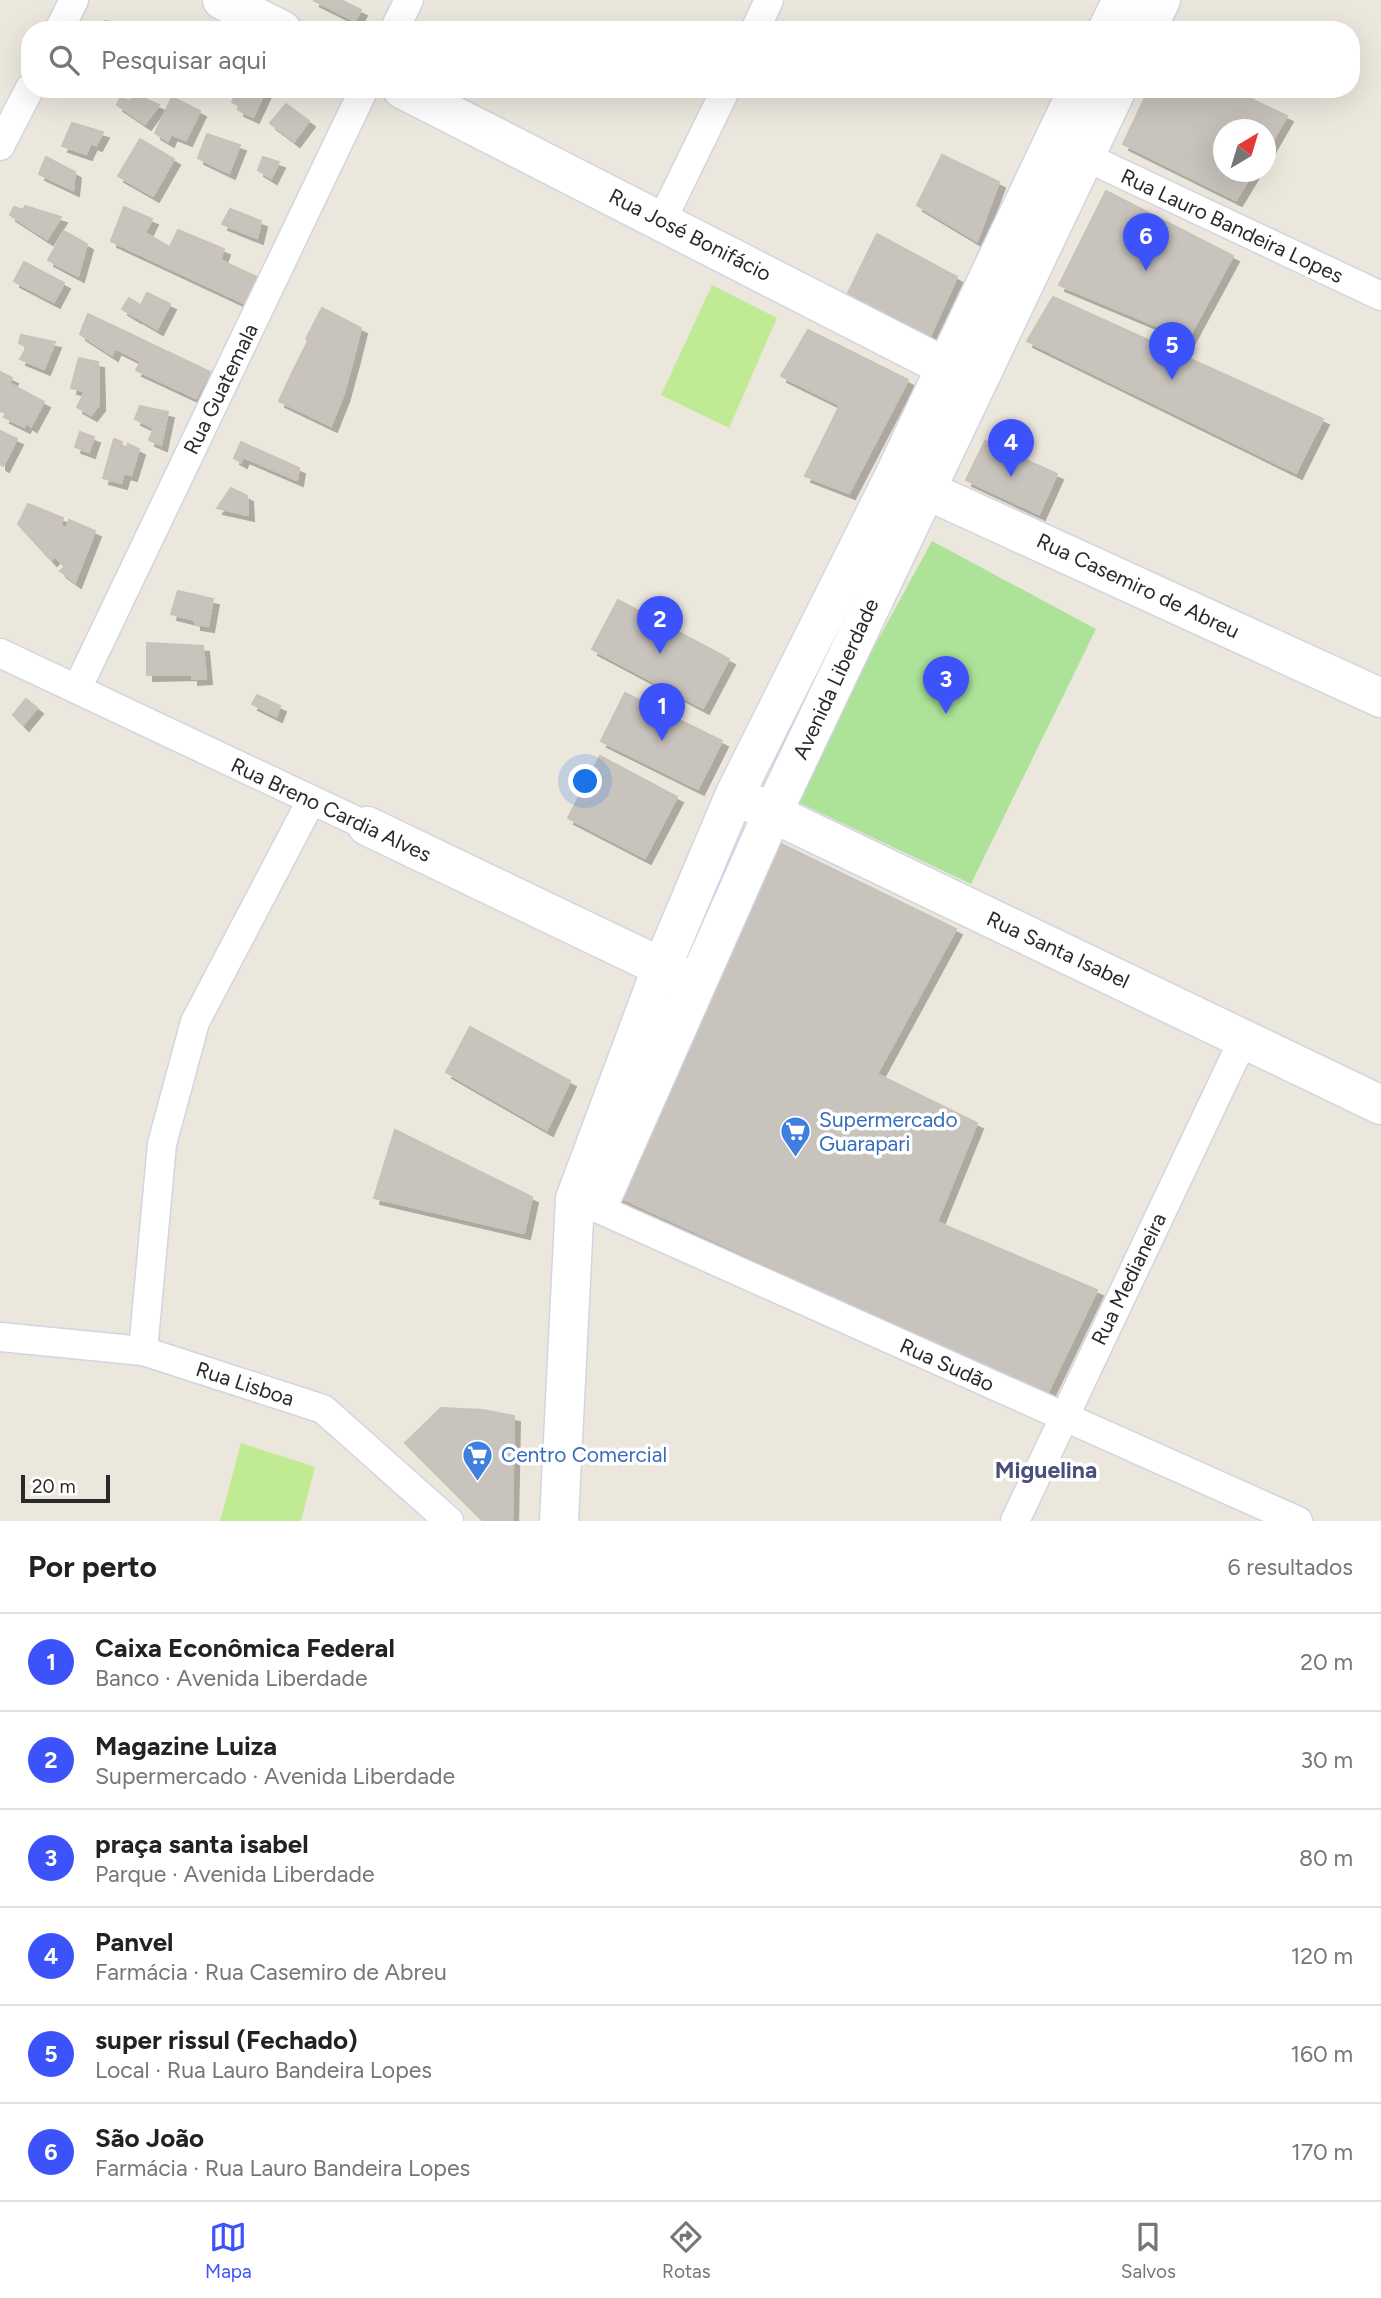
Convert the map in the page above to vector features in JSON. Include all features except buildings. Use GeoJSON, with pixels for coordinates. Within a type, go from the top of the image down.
{"type":"FeatureCollection","features":[{"type":"Feature","properties":{"kind":"main road"},"geometry":{"type":"LineString","coordinates":[[222,0],[264,21]]}},
{"type":"Feature","properties":{"kind":"main road"},"geometry":{"type":"LineString","coordinates":[[1112,21],[1122,0]]}},
{"type":"Feature","properties":{"kind":"main road"},"geometry":{"type":"LineString","coordinates":[[1150,21],[1161,0]]}},
{"type":"Feature","properties":{"kind":"main road","name":"Rua José Bonifácio"},"geometry":{"type":"LineString","coordinates":[[420,98],[960,375]]}},
{"type":"Feature","properties":{"kind":"main road","name":"Avenida Liberdade"},"geometry":{"type":"LineString","coordinates":[[1068,149],[1077,98]]}},
{"type":"Feature","properties":{"kind":"main road","name":"Avenida Liberdade"},"geometry":{"type":"LineString","coordinates":[[559,1521],[575,1199],[678,976],[772,814],[910,482],[1068,149],[1110,98]]}},
{"type":"Feature","properties":{"kind":"main road","name":"Avenida Liberdade"},"geometry":{"type":"LineString","coordinates":[[570,1275],[597,1208],[678,976],[735,794],[910,482]]}},
{"type":"Feature","properties":{"kind":"main road","name":"Rua Casemiro de Abreu"},"geometry":{"type":"LineString","coordinates":[[910,482],[1381,698]]}},
{"type":"Feature","properties":{"kind":"main road","name":"Rua Santa Isabel"},"geometry":{"type":"LineString","coordinates":[[735,794],[1381,1105]]}},
{"type":"Feature","properties":{"kind":"main road","name":"Rua Breno Cardia Alves"},"geometry":{"type":"LineString","coordinates":[[367,826],[678,976]]}},
{"type":"Feature","properties":{"kind":"street"},"geometry":{"type":"LineString","coordinates":[[64,21],[74,0]]}},
{"type":"Feature","properties":{"kind":"street"},"geometry":{"type":"LineString","coordinates":[[398,21],[409,0]]}},
{"type":"Feature","properties":{"kind":"street"},"geometry":{"type":"LineString","coordinates":[[759,21],[769,0]]}},
{"type":"Feature","properties":{"kind":"street"},"geometry":{"type":"LineString","coordinates":[[0,146],[25,98]]}},
{"type":"Feature","properties":{"kind":"street","name":"Rua Guatemala"},"geometry":{"type":"LineString","coordinates":[[77,689],[360,98]]}},
{"type":"Feature","properties":{"kind":"street"},"geometry":{"type":"LineString","coordinates":[[662,220],[722,98]]}},
{"type":"Feature","properties":{"kind":"street","name":"Rua Lauro Bandeira Lopes"},"geometry":{"type":"LineString","coordinates":[[1068,149],[1381,296]]}},
{"type":"Feature","properties":{"kind":"street","name":"Rua Breno Cardia Alves"},"geometry":{"type":"LineString","coordinates":[[0,653],[367,826]]}},
{"type":"Feature","properties":{"kind":"street"},"geometry":{"type":"LineString","coordinates":[[143,1350],[162,1144],[195,1022],[311,801]]}},
{"type":"Feature","properties":{"kind":"street","name":"Rua Medianeira"},"geometry":{"type":"LineString","coordinates":[[1015,1521],[1244,1038]]}},
{"type":"Feature","properties":{"kind":"street","name":"Rua Sudão"},"geometry":{"type":"LineString","coordinates":[[597,1208],[1298,1521]]}},
{"type":"Feature","properties":{"kind":"street","name":"Rua Lisboa"},"geometry":{"type":"LineString","coordinates":[[0,1337],[143,1350],[323,1409],[449,1521]]}},
{"type":"Feature","properties":{"kind":"green space"},"geometry":{"type":"Polygon","coordinates":[[[712,285],[777,318],[729,428],[661,395],[712,285]]]}},
{"type":"Feature","properties":{"kind":"green space"},"geometry":{"type":"Polygon","coordinates":[[[932,541],[1096,629],[971,884],[791,799],[932,541]]]}},
{"type":"Feature","properties":{"kind":"green space"},"geometry":{"type":"Polygon","coordinates":[[[241,1443],[315,1467],[301,1521],[220,1521],[241,1443]]]}},
{"type":"Feature","properties":{"kind":"place","name":"São João"},"geometry":{"type":"Point","coordinates":[1146,271]}},
{"type":"Feature","properties":{"kind":"place","name":"super rissul (Fechado)"},"geometry":{"type":"Point","coordinates":[1172,380]}},
{"type":"Feature","properties":{"kind":"place","name":"Panvel"},"geometry":{"type":"Point","coordinates":[1011,477]}},
{"type":"Feature","properties":{"kind":"place","name":"Magazine Luiza"},"geometry":{"type":"Point","coordinates":[660,654]}},
{"type":"Feature","properties":{"kind":"place","name":"praça santa isabel"},"geometry":{"type":"Point","coordinates":[946,714]}},
{"type":"Feature","properties":{"kind":"place","name":"Caixa Econômica Federal"},"geometry":{"type":"Point","coordinates":[662,741]}},
{"type":"Feature","properties":{"kind":"place","name":"Supermercado Guarapari"},"geometry":{"type":"Point","coordinates":[796,1159]}},
{"type":"Feature","properties":{"kind":"place","name":"Centro Comercial"},"geometry":{"type":"Point","coordinates":[478,1482]}},
{"type":"Feature","properties":{"kind":"district","name":"Miguelina"},"geometry":{"type":"Point","coordinates":[1046,1470]}}]}
